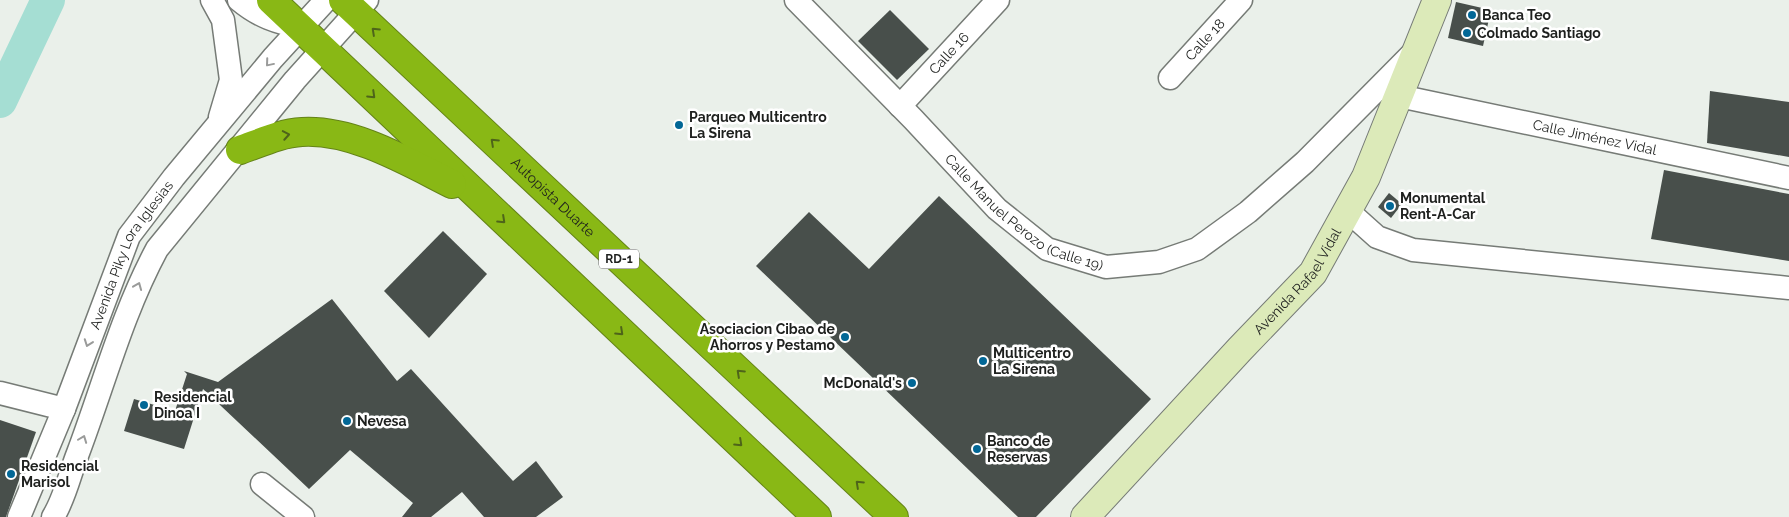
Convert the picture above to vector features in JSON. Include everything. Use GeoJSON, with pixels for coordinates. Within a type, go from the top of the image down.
{"type":"FeatureCollection","features":[{"type":"Feature","properties":{"kind":"highway"},"geometry":{"type":"LineString","coordinates":[[271,0],[302,27],[475,195],[817,517]]}},
{"type":"Feature","properties":{"kind":"highway","name":"Autopista Duarte"},"geometry":{"type":"LineString","coordinates":[[355,4],[894,517]]}},
{"type":"Feature","properties":{"kind":"highway"},"geometry":{"type":"LineString","coordinates":[[240,150],[278,136],[302,132],[334,133],[412,164],[475,195]]}},
{"type":"Feature","properties":{"kind":"main road","name":"Avenida Rafael Vidal"},"geometry":{"type":"LineString","coordinates":[[1085,517],[1313,273],[1366,177],[1420,46],[1436,0]]}},
{"type":"Feature","properties":{"kind":"street"},"geometry":{"type":"LineString","coordinates":[[212,0],[223,20],[231,80],[218,124]]}},
{"type":"Feature","properties":{"kind":"street"},"geometry":{"type":"LineString","coordinates":[[238,0],[252,11],[276,22],[302,27]]}},
{"type":"Feature","properties":{"kind":"street","name":"Avenida Piky Lora Iglesias"},"geometry":{"type":"LineString","coordinates":[[19,517],[64,409],[130,236],[174,177],[272,58],[326,0]]}},
{"type":"Feature","properties":{"kind":"street","name":"Calle Manuel Perozo (Calle 19)"},"geometry":{"type":"LineString","coordinates":[[796,0],[997,209],[1047,249],[1106,267],[1159,262],[1197,249],[1248,212],[1305,162],[1420,46]]}},
{"type":"Feature","properties":{"kind":"street","name":"Calle 16"},"geometry":{"type":"LineString","coordinates":[[900,106],[998,0]]}},
{"type":"Feature","properties":{"kind":"street","name":"Calle 18"},"geometry":{"type":"LineString","coordinates":[[1170,78],[1241,0]]}},
{"type":"Feature","properties":{"kind":"street","name":"Avenida Piky Lora Iglesias"},"geometry":{"type":"LineString","coordinates":[[55,516],[91,419],[123,323],[142,278],[157,249],[240,150],[295,80],[324,50],[355,4]]}},
{"type":"Feature","properties":{"kind":"street","name":"Calle Jiménez Vidal"},"geometry":{"type":"LineString","coordinates":[[1400,96],[1789,178]]}},
{"type":"Feature","properties":{"kind":"street"},"geometry":{"type":"LineString","coordinates":[[174,177],[199,197]]}},
{"type":"Feature","properties":{"kind":"street"},"geometry":{"type":"LineString","coordinates":[[1348,211],[1377,237],[1413,250],[1789,288]]}},
{"type":"Feature","properties":{"kind":"street"},"geometry":{"type":"LineString","coordinates":[[0,393],[64,409]]}},
{"type":"Feature","properties":{"kind":"street"},"geometry":{"type":"LineString","coordinates":[[34,483],[55,516]]}},
{"type":"Feature","properties":{"kind":"street"},"geometry":{"type":"LineString","coordinates":[[262,484],[303,517]]}},
{"type":"Feature","properties":{"kind":"building"},"geometry":{"type":"Polygon","coordinates":[[[1456,2],[1491,10],[1483,46],[1448,38],[1456,2]]]}},
{"type":"Feature","properties":{"kind":"building"},"geometry":{"type":"Polygon","coordinates":[[[890,10],[929,49],[897,80],[858,41],[890,10]]]}},
{"type":"Feature","properties":{"kind":"building"},"geometry":{"type":"Polygon","coordinates":[[[1710,91],[1789,102],[1789,157],[1707,143],[1710,91]]]}},
{"type":"Feature","properties":{"kind":"building"},"geometry":{"type":"Polygon","coordinates":[[[1664,170],[1789,194],[1789,261],[1651,239],[1664,170]]]}},
{"type":"Feature","properties":{"kind":"building","name":"Monumental Rent-A-Car"},"geometry":{"type":"Polygon","coordinates":[[[1389,193],[1402,204],[1391,218],[1378,207],[1389,193]]]}},
{"type":"Feature","properties":{"kind":"building","name":"Multicentro La Sirena"},"geometry":{"type":"Polygon","coordinates":[[[939,196],[1151,399],[1036,517],[1018,517],[756,266],[809,212],[869,269],[939,196]]]}},
{"type":"Feature","properties":{"kind":"building"},"geometry":{"type":"Polygon","coordinates":[[[443,231],[487,274],[429,338],[384,291],[443,231]]]}},
{"type":"Feature","properties":{"kind":"building","name":"Nevesa"},"geometry":{"type":"Polygon","coordinates":[[[332,299],[397,381],[411,369],[513,481],[536,461],[563,497],[536,517],[484,517],[462,492],[431,517],[402,517],[413,503],[350,450],[309,489],[203,389],[184,449],[124,431],[134,399],[175,411],[187,374],[184,371],[218,382],[332,299]]]}},
{"type":"Feature","properties":{"kind":"building","name":"Residencial Marisol"},"geometry":{"type":"Polygon","coordinates":[[[0,420],[36,432],[6,517],[0,517],[0,420]]]}},
{"type":"Feature","properties":{"kind":"waterway"},"geometry":{"type":"LineString","coordinates":[[0,101],[48,0]]}},
{"type":"Feature","properties":{"kind":"place","name":"Banca Teo"},"geometry":{"type":"Point","coordinates":[1472,15]}},
{"type":"Feature","properties":{"kind":"place","name":"Colmado Santiago"},"geometry":{"type":"Point","coordinates":[1467,33]}},
{"type":"Feature","properties":{"kind":"place","name":"Parqueo Multicentro La Sirena"},"geometry":{"type":"Point","coordinates":[679,125]}},
{"type":"Feature","properties":{"kind":"place","name":"Monumental Rent-A-Car"},"geometry":{"type":"Point","coordinates":[1390,206]}},
{"type":"Feature","properties":{"kind":"place","name":"Asociacion Cibao de Ahorros y Pestamo"},"geometry":{"type":"Point","coordinates":[845,337]}},
{"type":"Feature","properties":{"kind":"place","name":"Multicentro La Sirena"},"geometry":{"type":"Point","coordinates":[983,361]}},
{"type":"Feature","properties":{"kind":"place","name":"McDonald's"},"geometry":{"type":"Point","coordinates":[912,383]}},
{"type":"Feature","properties":{"kind":"place","name":"Residencial Dinoa I"},"geometry":{"type":"Point","coordinates":[144,405]}},
{"type":"Feature","properties":{"kind":"place","name":"Nevesa"},"geometry":{"type":"Point","coordinates":[347,421]}},
{"type":"Feature","properties":{"kind":"place","name":"Banco de Reservas"},"geometry":{"type":"Point","coordinates":[977,449]}},
{"type":"Feature","properties":{"kind":"place","name":"Residencial Marisol"},"geometry":{"type":"Point","coordinates":[11,474]}}]}
